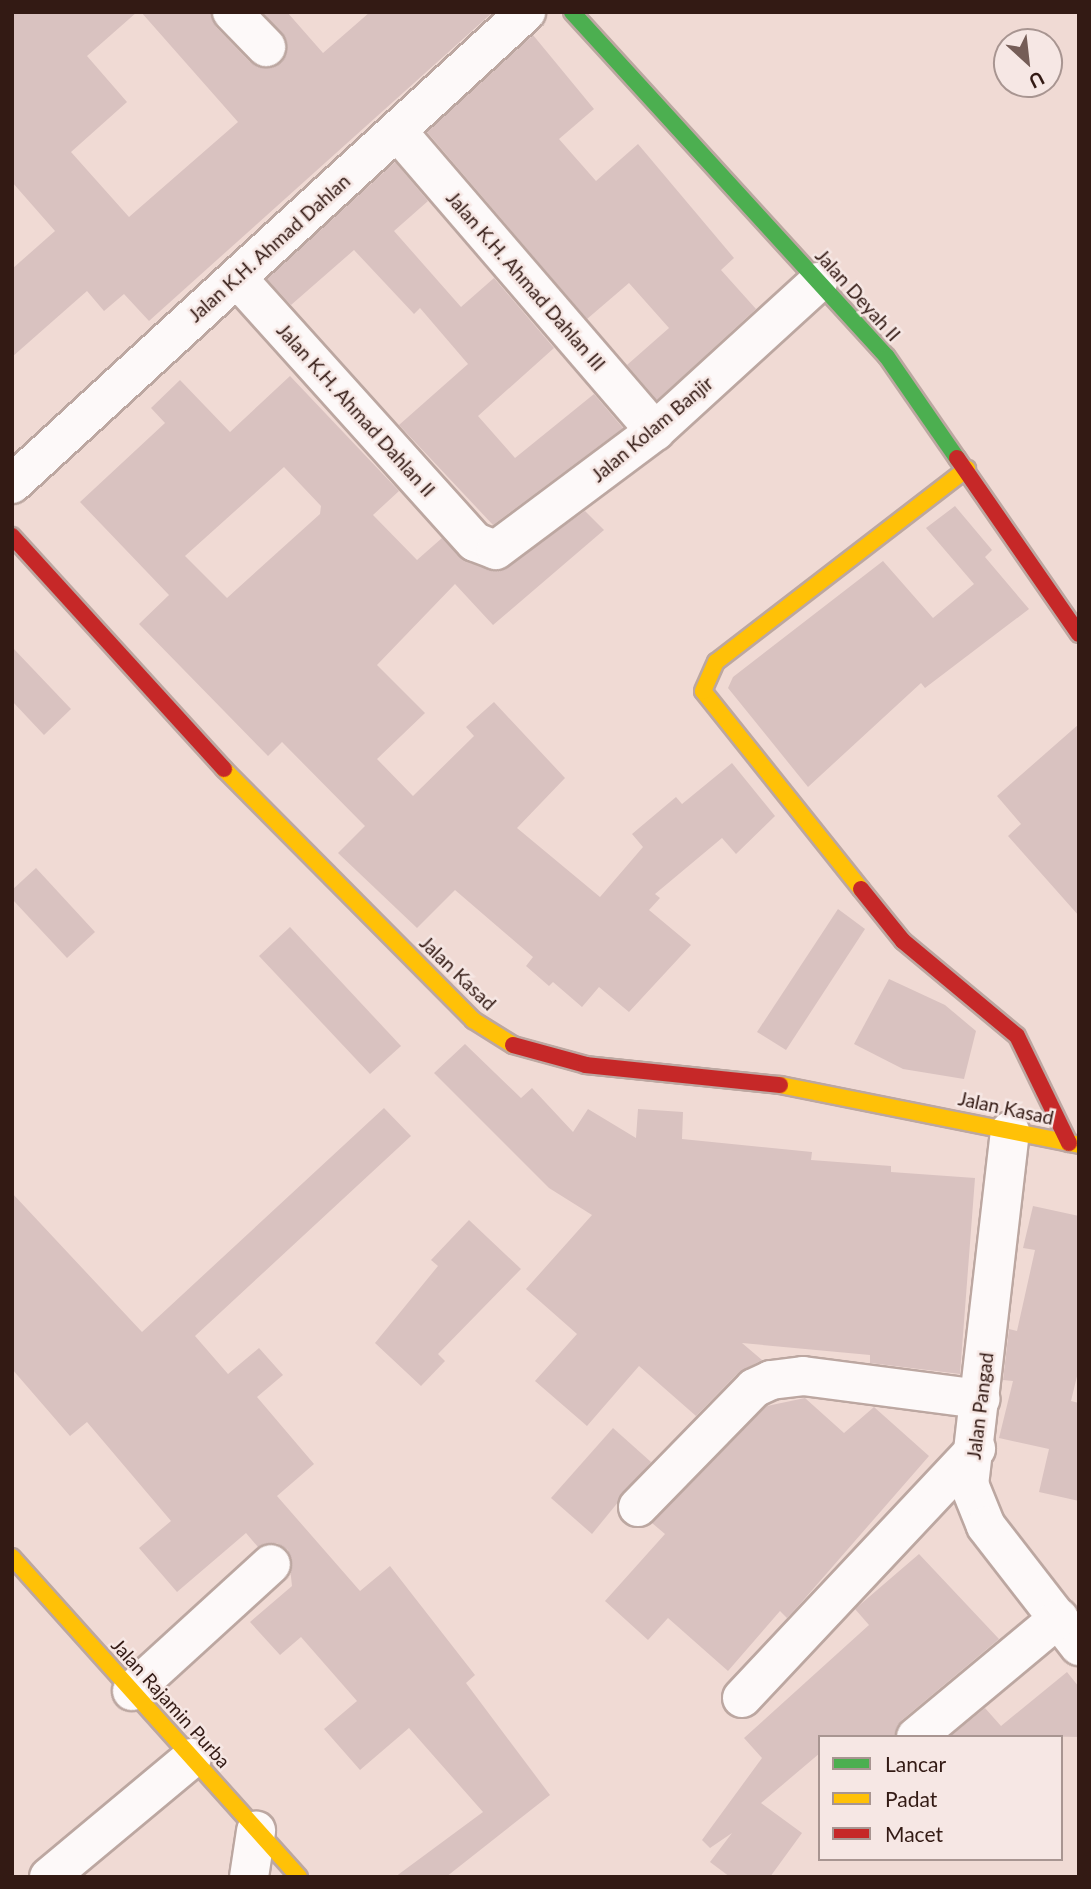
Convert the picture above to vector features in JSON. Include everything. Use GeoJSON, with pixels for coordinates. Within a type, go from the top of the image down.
{"type":"FeatureCollection","features":[{"type":"Feature","properties":{"kind":"street"},"geometry":{"type":"LineString","coordinates":[[232,12],[266,47]]}},
{"type":"Feature","properties":{"kind":"street","name":"Jalan K.H. Ahmad Dahlan"},"geometry":{"type":"LineString","coordinates":[[12,484],[526,12]]}},
{"type":"Feature","properties":{"kind":"street","name":"Jalan Deyah II"},"geometry":{"type":"LineString","coordinates":[[572,12],[887,357],[1079,634]]}},
{"type":"Feature","properties":{"kind":"street","name":"Jalan K.H. Ahmad Dahlan III"},"geometry":{"type":"LineString","coordinates":[[397,131],[655,431]]}},
{"type":"Feature","properties":{"kind":"street","name":"Jalan K.H. Ahmad Dahlan II"},"geometry":{"type":"LineString","coordinates":[[237,278],[475,542]]}},
{"type":"Feature","properties":{"kind":"street","name":"Jalan Kolam Banjir"},"geometry":{"type":"LineString","coordinates":[[475,542],[485,550],[510,544],[655,431],[818,282]]}},
{"type":"Feature","properties":{"kind":"street"},"geometry":{"type":"LineString","coordinates":[[967,469],[716,662],[703,691],[903,941],[1017,1036],[1074,1144]]}},
{"type":"Feature","properties":{"kind":"street","name":"Jalan Kasad"},"geometry":{"type":"LineString","coordinates":[[12,536],[213,758],[482,1026],[522,1050],[586,1065],[796,1087],[1074,1144]]}},
{"type":"Feature","properties":{"kind":"street","name":"Jalan Pangad"},"geometry":{"type":"LineString","coordinates":[[1010,1131],[976,1449],[973,1506],[1069,1632]]}},
{"type":"Feature","properties":{"kind":"street"},"geometry":{"type":"LineString","coordinates":[[638,1507],[754,1388],[771,1380],[803,1376],[981,1399]]}},
{"type":"Feature","properties":{"kind":"street"},"geometry":{"type":"LineString","coordinates":[[743,1698],[976,1449]]}},
{"type":"Feature","properties":{"kind":"street","name":"Jalan Rajamin Purba"},"geometry":{"type":"LineString","coordinates":[[12,1557],[299,1877]]}},
{"type":"Feature","properties":{"kind":"street"},"geometry":{"type":"LineString","coordinates":[[132,1691],[271,1564]]}},
{"type":"Feature","properties":{"kind":"street"},"geometry":{"type":"LineString","coordinates":[[919,1735],[1069,1632]]}},
{"type":"Feature","properties":{"kind":"street"},"geometry":{"type":"LineString","coordinates":[[49,1877],[192,1758]]}},
{"type":"Feature","properties":{"kind":"street"},"geometry":{"type":"LineString","coordinates":[[249,1877],[256,1831]]}},
{"type":"Feature","properties":{"kind":"building"},"geometry":{"type":"Polygon","coordinates":[[[12,12],[137,12],[87,56],[127,102],[71,152],[129,217],[238,122],[141,12],[211,12],[216,27],[250,62],[271,68],[282,62],[287,42],[263,12],[287,12],[323,53],[370,12],[493,12],[149,321],[124,294],[104,311],[87,291],[12,357],[12,269],[55,231],[12,182],[12,12]]]}},
{"type":"Feature","properties":{"kind":"building"},"geometry":{"type":"Polygon","coordinates":[[[533,35],[594,109],[559,139],[596,181],[638,144],[734,258],[721,270],[756,309],[657,400],[627,365],[669,328],[629,283],[587,319],[427,132],[533,35]]]}},
{"type":"Feature","properties":{"kind":"building"},"geometry":{"type":"Polygon","coordinates":[[[395,162],[428,201],[394,231],[461,307],[494,278],[554,348],[478,416],[515,458],[594,394],[623,428],[493,525],[399,425],[468,364],[420,308],[414,314],[354,250],[291,305],[267,279],[395,162]]]}},
{"type":"Feature","properties":{"kind":"building"},"geometry":{"type":"Polygon","coordinates":[[[290,376],[399,491],[373,515],[417,560],[442,538],[467,562],[500,571],[585,511],[604,530],[493,625],[455,584],[377,665],[425,713],[377,759],[413,796],[474,736],[466,727],[494,702],[565,778],[517,828],[600,897],[643,847],[632,834],[676,797],[682,804],[732,763],[775,816],[736,854],[722,838],[655,894],[660,898],[649,910],[691,945],[629,1012],[599,987],[582,1007],[553,982],[549,986],[526,966],[533,957],[455,890],[417,928],[338,853],[365,826],[282,742],[268,756],[139,624],[169,595],[80,502],[165,423],[151,408],[180,380],[230,432],[290,376]],[[284,467],[185,556],[227,598],[320,514],[321,506],[284,467]]]}},
{"type":"Feature","properties":{"kind":"building"},"geometry":{"type":"Polygon","coordinates":[[[955,506],[992,550],[985,557],[1029,609],[925,688],[921,683],[808,787],[728,688],[733,677],[883,561],[933,618],[974,584],[926,528],[955,506]]]}},
{"type":"Feature","properties":{"kind":"building"},"geometry":{"type":"Polygon","coordinates":[[[12,647],[71,709],[44,735],[12,701],[12,647]]]}},
{"type":"Feature","properties":{"kind":"building"},"geometry":{"type":"Polygon","coordinates":[[[1079,724],[1079,916],[1008,836],[1021,824],[997,796],[1079,724]]]}},
{"type":"Feature","properties":{"kind":"building"},"geometry":{"type":"Polygon","coordinates":[[[36,868],[95,932],[67,958],[12,899],[12,890],[36,868]]]}},
{"type":"Feature","properties":{"kind":"building"},"geometry":{"type":"Polygon","coordinates":[[[838,909],[865,929],[786,1050],[757,1032],[838,909]]]}},
{"type":"Feature","properties":{"kind":"building"},"geometry":{"type":"Polygon","coordinates":[[[290,927],[401,1046],[370,1074],[259,956],[290,927]]]}},
{"type":"Feature","properties":{"kind":"building"},"geometry":{"type":"Polygon","coordinates":[[[889,979],[945,1005],[976,1031],[964,1079],[903,1069],[854,1044],[889,979]]]}},
{"type":"Feature","properties":{"kind":"building"},"geometry":{"type":"Polygon","coordinates":[[[465,1044],[521,1098],[532,1088],[573,1132],[588,1109],[636,1138],[638,1109],[683,1112],[682,1139],[812,1152],[811,1160],[891,1166],[891,1172],[975,1178],[960,1374],[870,1363],[870,1355],[742,1343],[762,1360],[739,1372],[696,1416],[639,1366],[587,1426],[535,1381],[577,1334],[526,1289],[592,1215],[549,1188],[434,1073],[465,1044]]]}},
{"type":"Feature","properties":{"kind":"building"},"geometry":{"type":"Polygon","coordinates":[[[384,1108],[411,1136],[195,1336],[228,1374],[259,1348],[283,1375],[257,1397],[314,1464],[277,1496],[360,1591],[390,1566],[475,1675],[466,1683],[550,1795],[446,1877],[395,1877],[483,1812],[409,1728],[360,1770],[324,1729],[357,1701],[301,1637],[280,1655],[250,1622],[292,1586],[288,1550],[277,1543],[258,1547],[246,1533],[177,1592],[139,1548],[171,1521],[87,1422],[70,1436],[12,1369],[12,1193],[142,1332],[384,1108]]]}},
{"type":"Feature","properties":{"kind":"building"},"geometry":{"type":"Polygon","coordinates":[[[1033,1206],[1079,1216],[1079,1368],[1071,1401],[1079,1403],[1079,1501],[1039,1492],[1049,1449],[999,1438],[1013,1381],[1003,1380],[1009,1329],[1017,1331],[1035,1250],[1023,1248],[1033,1206]]]}},
{"type":"Feature","properties":{"kind":"building"},"geometry":{"type":"Polygon","coordinates":[[[469,1220],[521,1269],[438,1354],[445,1361],[421,1386],[375,1343],[438,1266],[431,1260],[469,1220]]]}},
{"type":"Feature","properties":{"kind":"building"},"geometry":{"type":"Polygon","coordinates":[[[805,1398],[844,1433],[874,1407],[929,1456],[787,1618],[780,1611],[728,1671],[668,1618],[648,1640],[605,1601],[665,1534],[652,1523],[767,1406],[805,1398]]]}},
{"type":"Feature","properties":{"kind":"building"},"geometry":{"type":"Polygon","coordinates":[[[613,1428],[651,1462],[592,1534],[551,1498],[613,1428]]]}},
{"type":"Feature","properties":{"kind":"building"},"geometry":{"type":"Polygon","coordinates":[[[919,1554],[999,1639],[902,1720],[896,1735],[818,1735],[818,1755],[761,1803],[802,1833],[770,1877],[730,1877],[710,1862],[732,1833],[710,1848],[702,1840],[762,1758],[744,1738],[869,1625],[855,1609],[919,1554]]]}},
{"type":"Feature","properties":{"kind":"building"},"geometry":{"type":"Polygon","coordinates":[[[1067,1672],[1079,1687],[1079,1737],[952,1735],[985,1708],[1001,1726],[1067,1672]]]}},
{"type":"Feature","properties":{"kind":"traffic: fast"},"geometry":{"type":"LineString","coordinates":[[572,12],[887,357],[957,458]]}},
{"type":"Feature","properties":{"kind":"traffic: slow"},"geometry":{"type":"LineString","coordinates":[[861,889],[703,691],[716,662],[967,469]]}},
{"type":"Feature","properties":{"kind":"traffic: slow"},"geometry":{"type":"LineString","coordinates":[[224,769],[473,1020],[513,1045]]}},
{"type":"Feature","properties":{"kind":"traffic: slow"},"geometry":{"type":"LineString","coordinates":[[780,1085],[1079,1145]]}},
{"type":"Feature","properties":{"kind":"traffic: slow"},"geometry":{"type":"LineString","coordinates":[[12,1557],[299,1877]]}},
{"type":"Feature","properties":{"kind":"traffic: jam"},"geometry":{"type":"LineString","coordinates":[[957,458],[1079,634]]}},
{"type":"Feature","properties":{"kind":"traffic: jam"},"geometry":{"type":"LineString","coordinates":[[12,536],[224,769]]}},
{"type":"Feature","properties":{"kind":"traffic: jam"},"geometry":{"type":"LineString","coordinates":[[861,889],[903,941],[1017,1036],[1069,1143]]}},
{"type":"Feature","properties":{"kind":"traffic: jam"},"geometry":{"type":"LineString","coordinates":[[513,1045],[586,1065],[780,1085]]}}]}
